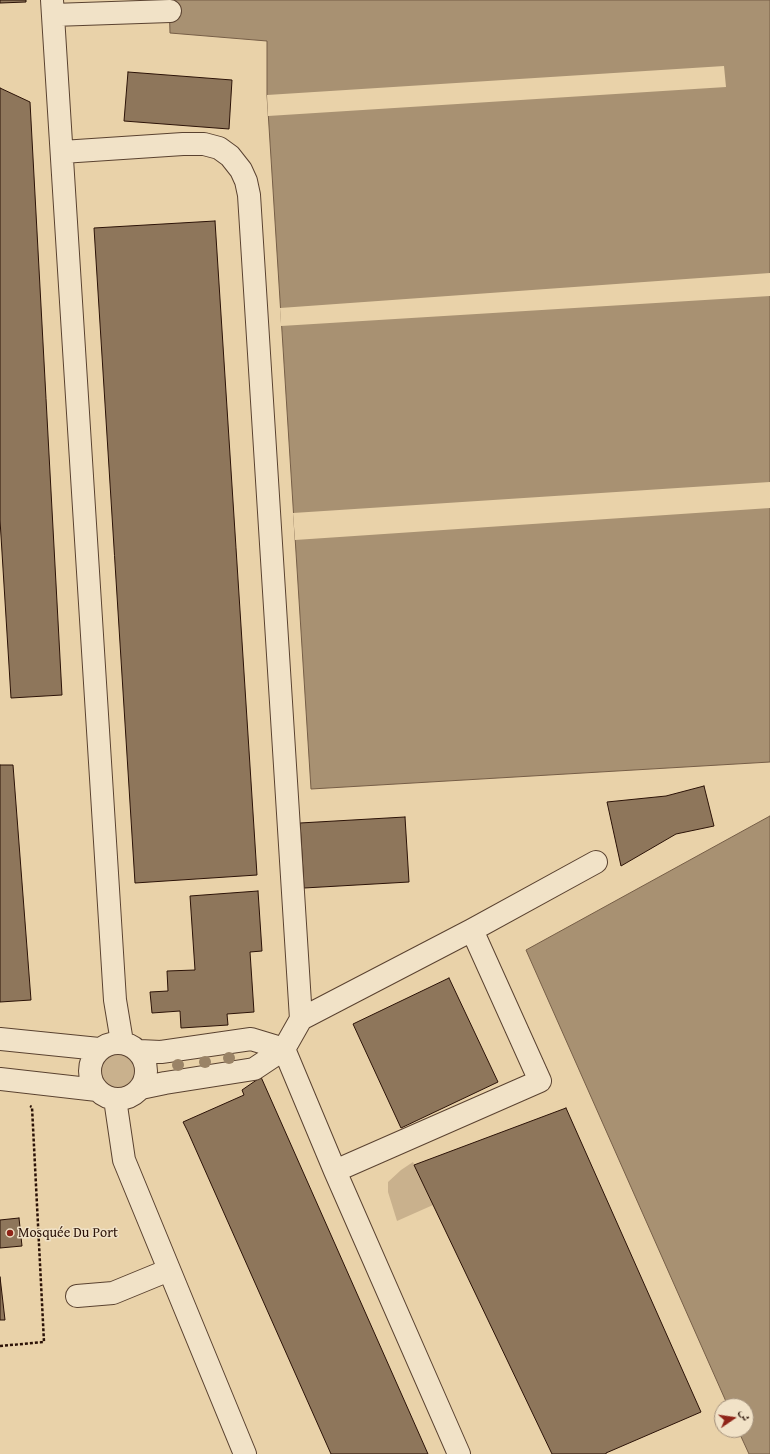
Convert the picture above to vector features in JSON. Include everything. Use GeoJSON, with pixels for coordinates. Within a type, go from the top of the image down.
{"type":"FeatureCollection","features":[{"type":"Feature","properties":{"kind":"lane"},"geometry":{"type":"LineString","coordinates":[[0,1079],[125,1099],[134,1095],[141,1088],[146,1079],[147,1069],[144,1060],[130,1047],[115,1000],[53,7],[170,11]]}},
{"type":"Feature","properties":{"kind":"lane"},"geometry":{"type":"LineString","coordinates":[[62,152],[204,144],[219,148],[230,156],[241,170],[246,181],[249,195],[302,1019]]}},
{"type":"Feature","properties":{"kind":"lane"},"geometry":{"type":"LineString","coordinates":[[141,1088],[254,1069],[284,1049],[302,1019],[472,930],[596,862]]}},
{"type":"Feature","properties":{"kind":"lane"},"geometry":{"type":"LineString","coordinates":[[335,1171],[540,1081],[472,930]]}},
{"type":"Feature","properties":{"kind":"lane"},"geometry":{"type":"LineString","coordinates":[[0,1039],[99,1049]]}},
{"type":"Feature","properties":{"kind":"lane"},"geometry":{"type":"LineString","coordinates":[[245,1454],[124,1160],[106,1095],[92,1082],[90,1072],[91,1062],[99,1049],[108,1044],[161,1052],[251,1040],[284,1049]]}},
{"type":"Feature","properties":{"kind":"lane"},"geometry":{"type":"LineString","coordinates":[[284,1049],[335,1171],[459,1454]]}},
{"type":"Feature","properties":{"kind":"lane"},"geometry":{"type":"LineString","coordinates":[[77,1296],[114,1293],[169,1270]]}},
{"type":"Feature","properties":{"kind":"path"},"geometry":{"type":"LineString","coordinates":[[0,1346],[44,1342],[32,1107],[26,1106]]}},
{"type":"Feature","properties":{"kind":"shaded area"},"geometry":{"type":"Polygon","coordinates":[[[169,0],[770,0],[770,762],[311,789],[267,95],[267,41],[170,33],[169,0]]]}},
{"type":"Feature","properties":{"kind":"shaded area"},"geometry":{"type":"Polygon","coordinates":[[[770,816],[770,1454],[749,1454],[742,1438],[754,1438],[754,1398],[724,1398],[526,950],[770,816]]]}},
{"type":"Feature","properties":{"kind":"shaded area"},"geometry":{"type":"Polygon","coordinates":[[[118,1052],[131,1057],[136,1070],[131,1083],[118,1088],[105,1083],[100,1070],[105,1057],[118,1052]]]}},
{"type":"Feature","properties":{"kind":"shaded area"},"geometry":{"type":"Polygon","coordinates":[[[413,1162],[433,1205],[397,1221],[388,1192],[388,1182],[401,1170],[413,1162]]]}},
{"type":"Feature","properties":{"kind":"pier"},"geometry":{"type":"Polygon","coordinates":[[[724,66],[726,87],[268,116],[267,95],[724,66]]]}},
{"type":"Feature","properties":{"kind":"pier"},"geometry":{"type":"Polygon","coordinates":[[[770,273],[770,296],[281,326],[280,308],[770,273]]]}},
{"type":"Feature","properties":{"kind":"pier"},"geometry":{"type":"Polygon","coordinates":[[[770,482],[770,508],[295,540],[293,513],[770,482]]]}},
{"type":"Feature","properties":{"kind":"building"},"geometry":{"type":"Polygon","coordinates":[[[0,0],[26,0],[26,2],[0,3],[0,0]]]}},
{"type":"Feature","properties":{"kind":"building"},"geometry":{"type":"Polygon","coordinates":[[[128,72],[232,80],[229,129],[124,121],[128,72]]]}},
{"type":"Feature","properties":{"kind":"building"},"geometry":{"type":"Polygon","coordinates":[[[0,88],[30,102],[62,695],[11,698],[0,520],[0,88]]]}},
{"type":"Feature","properties":{"kind":"building"},"geometry":{"type":"Polygon","coordinates":[[[215,221],[257,875],[135,883],[94,228],[215,221]]]}},
{"type":"Feature","properties":{"kind":"building"},"geometry":{"type":"Polygon","coordinates":[[[0,765],[13,765],[31,1000],[0,1002],[0,765]]]}},
{"type":"Feature","properties":{"kind":"building"},"geometry":{"type":"Polygon","coordinates":[[[704,786],[714,826],[676,834],[621,866],[607,802],[666,796],[704,786]]]}},
{"type":"Feature","properties":{"kind":"building"},"geometry":{"type":"Polygon","coordinates":[[[405,817],[409,882],[304,888],[300,823],[405,817]]]}},
{"type":"Feature","properties":{"kind":"building"},"geometry":{"type":"Polygon","coordinates":[[[258,891],[262,951],[250,952],[254,1012],[227,1014],[228,1025],[181,1028],[180,1011],[152,1013],[150,992],[168,991],[167,971],[195,970],[190,896],[258,891]]]}},
{"type":"Feature","properties":{"kind":"building"},"geometry":{"type":"Polygon","coordinates":[[[449,978],[498,1082],[401,1128],[353,1024],[449,978]]]}},
{"type":"Feature","properties":{"kind":"building"},"geometry":{"type":"Polygon","coordinates":[[[261,1077],[428,1454],[331,1454],[183,1122],[244,1095],[242,1090],[261,1077]]]}},
{"type":"Feature","properties":{"kind":"building"},"geometry":{"type":"Polygon","coordinates":[[[566,1108],[701,1412],[606,1454],[552,1454],[414,1165],[566,1108]]]}},
{"type":"Feature","properties":{"kind":"building","name":"Mosquée Du Port"},"geometry":{"type":"Polygon","coordinates":[[[19,1218],[22,1246],[0,1248],[0,1220],[19,1218]]]}},
{"type":"Feature","properties":{"kind":"building","name":"Mosquée Du Port"},"geometry":{"type":"Polygon","coordinates":[[[0,1277],[5,1320],[0,1320],[0,1277]]]}},
{"type":"Feature","properties":{"kind":"place","name":"Mosquée Du Port"},"geometry":{"type":"Point","coordinates":[10,1233]}}]}
